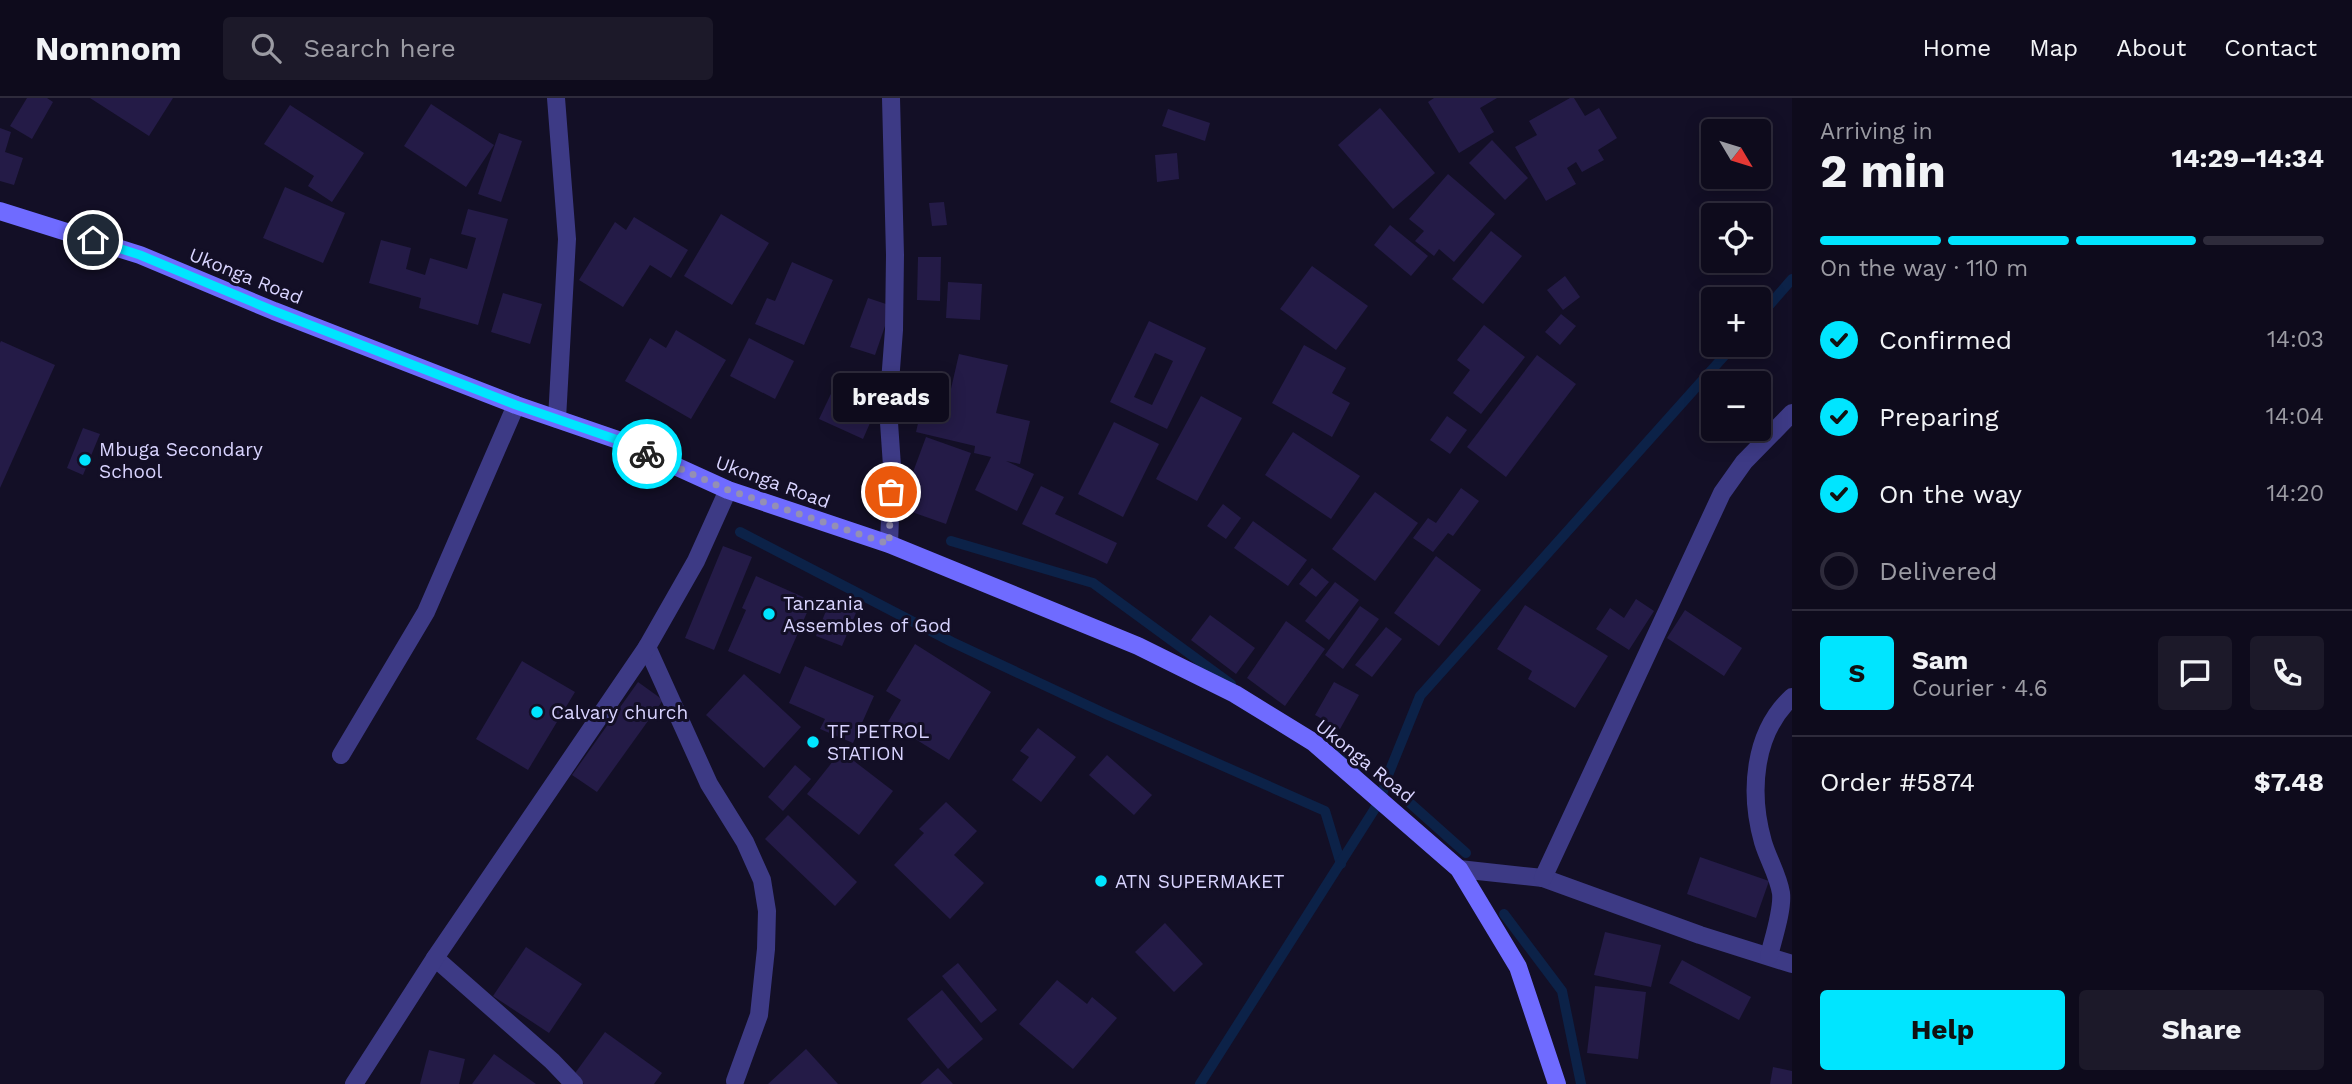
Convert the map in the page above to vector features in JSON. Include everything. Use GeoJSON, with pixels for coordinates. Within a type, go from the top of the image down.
{"type":"FeatureCollection","features":[{"type":"Feature","properties":{"kind":"street"},"geometry":{"type":"LineString","coordinates":[[556,98],[567,239],[557,419]]}},
{"type":"Feature","properties":{"kind":"street"},"geometry":{"type":"LineString","coordinates":[[889,544],[892,466],[888,408],[894,330],[895,255],[891,98]]}},
{"type":"Feature","properties":{"kind":"street","name":"Ukonga Road"},"geometry":{"type":"LineString","coordinates":[[0,211],[140,255],[274,311],[516,405],[618,440],[728,490],[889,544],[1138,646],[1235,694],[1313,742],[1459,869],[1518,967],[1557,1084]]}},
{"type":"Feature","properties":{"kind":"street"},"geometry":{"type":"LineString","coordinates":[[341,755],[426,611],[516,405]]}},
{"type":"Feature","properties":{"kind":"street"},"geometry":{"type":"LineString","coordinates":[[1543,877],[1722,493],[1744,462],[1792,414]]}},
{"type":"Feature","properties":{"kind":"street"},"geometry":{"type":"LineString","coordinates":[[354,1084],[435,958],[647,647],[696,561],[728,490]]}},
{"type":"Feature","properties":{"kind":"street"},"geometry":{"type":"LineString","coordinates":[[647,647],[709,784],[745,842],[762,880],[767,911],[759,1015],[736,1081]]}},
{"type":"Feature","properties":{"kind":"street"},"geometry":{"type":"LineString","coordinates":[[1769,956],[1782,895],[1763,845],[1755,808],[1758,765],[1765,733],[1792,696]]}},
{"type":"Feature","properties":{"kind":"street"},"geometry":{"type":"LineString","coordinates":[[1459,869],[1543,877],[1792,964]]}},
{"type":"Feature","properties":{"kind":"street"},"geometry":{"type":"LineString","coordinates":[[435,958],[552,1061],[574,1084]]}},
{"type":"Feature","properties":{"kind":"building"},"geometry":{"type":"Polygon","coordinates":[[[27,98],[47,98],[53,102],[32,139],[10,126],[27,98]]]}},
{"type":"Feature","properties":{"kind":"building"},"geometry":{"type":"Polygon","coordinates":[[[90,98],[173,98],[149,136],[90,98]]]}},
{"type":"Feature","properties":{"kind":"building"},"geometry":{"type":"Polygon","coordinates":[[[1434,98],[1497,98],[1480,108],[1494,132],[1459,153],[1428,102],[1434,98]]]}},
{"type":"Feature","properties":{"kind":"building"},"geometry":{"type":"Polygon","coordinates":[[[1574,98],[1585,116],[1599,108],[1617,138],[1598,150],[1604,160],[1582,172],[1576,162],[1567,168],[1576,184],[1546,201],[1515,147],[1537,135],[1529,121],[1574,98]]]}},
{"type":"Feature","properties":{"kind":"building"},"geometry":{"type":"Polygon","coordinates":[[[431,104],[494,145],[466,187],[404,146],[431,104]]]}},
{"type":"Feature","properties":{"kind":"building"},"geometry":{"type":"Polygon","coordinates":[[[290,105],[364,153],[332,202],[308,186],[314,176],[264,144],[290,105]]]}},
{"type":"Feature","properties":{"kind":"building"},"geometry":{"type":"Polygon","coordinates":[[[1380,108],[1435,173],[1393,209],[1338,145],[1380,108]]]}},
{"type":"Feature","properties":{"kind":"building"},"geometry":{"type":"Polygon","coordinates":[[[1168,109],[1210,123],[1205,141],[1162,126],[1168,109]]]}},
{"type":"Feature","properties":{"kind":"building"},"geometry":{"type":"Polygon","coordinates":[[[0,128],[11,132],[5,152],[23,158],[14,185],[0,181],[0,128]]]}},
{"type":"Feature","properties":{"kind":"building"},"geometry":{"type":"Polygon","coordinates":[[[499,133],[522,141],[501,202],[478,194],[499,133]]]}},
{"type":"Feature","properties":{"kind":"building"},"geometry":{"type":"Polygon","coordinates":[[[1492,140],[1528,178],[1505,200],[1469,163],[1492,140]]]}},
{"type":"Feature","properties":{"kind":"building"},"geometry":{"type":"Polygon","coordinates":[[[1177,153],[1179,179],[1157,182],[1155,155],[1177,153]]]}},
{"type":"Feature","properties":{"kind":"building"},"geometry":{"type":"Polygon","coordinates":[[[1448,174],[1495,214],[1454,262],[1439,249],[1434,256],[1415,241],[1424,231],[1409,219],[1448,174]]]}},
{"type":"Feature","properties":{"kind":"building"},"geometry":{"type":"Polygon","coordinates":[[[285,187],[345,213],[323,263],[263,238],[285,187]]]}},
{"type":"Feature","properties":{"kind":"building"},"geometry":{"type":"Polygon","coordinates":[[[944,202],[947,225],[932,226],[929,203],[944,202]]]}},
{"type":"Feature","properties":{"kind":"building"},"geometry":{"type":"Polygon","coordinates":[[[468,209],[508,219],[478,325],[419,308],[421,298],[369,283],[381,240],[411,248],[406,269],[425,275],[430,258],[467,269],[476,238],[461,234],[468,209]]]}},
{"type":"Feature","properties":{"kind":"building"},"geometry":{"type":"Polygon","coordinates":[[[721,214],[769,243],[732,305],[684,276],[721,214]]]}},
{"type":"Feature","properties":{"kind":"building"},"geometry":{"type":"Polygon","coordinates":[[[634,217],[688,250],[671,278],[650,265],[623,307],[579,280],[615,222],[626,230],[634,217]]]}},
{"type":"Feature","properties":{"kind":"building"},"geometry":{"type":"Polygon","coordinates":[[[1390,225],[1428,256],[1411,276],[1374,245],[1390,225]]]}},
{"type":"Feature","properties":{"kind":"building"},"geometry":{"type":"Polygon","coordinates":[[[1491,231],[1522,256],[1483,304],[1452,279],[1491,231]]]}},
{"type":"Feature","properties":{"kind":"building"},"geometry":{"type":"Polygon","coordinates":[[[918,257],[941,257],[940,301],[917,300],[918,257]]]}},
{"type":"Feature","properties":{"kind":"building"},"geometry":{"type":"Polygon","coordinates":[[[792,262],[833,280],[804,345],[755,324],[767,298],[775,301],[792,262]]]}},
{"type":"Feature","properties":{"kind":"building"},"geometry":{"type":"Polygon","coordinates":[[[1312,266],[1368,306],[1336,350],[1280,309],[1312,266]]]}},
{"type":"Feature","properties":{"kind":"building"},"geometry":{"type":"Polygon","coordinates":[[[1565,276],[1580,297],[1563,310],[1547,290],[1565,276]]]}},
{"type":"Feature","properties":{"kind":"building"},"geometry":{"type":"Polygon","coordinates":[[[948,282],[982,284],[980,320],[946,318],[948,282]]]}},
{"type":"Feature","properties":{"kind":"building"},"geometry":{"type":"Polygon","coordinates":[[[503,293],[542,304],[530,344],[491,332],[503,293]]]}},
{"type":"Feature","properties":{"kind":"building"},"geometry":{"type":"Polygon","coordinates":[[[868,298],[892,306],[875,355],[850,347],[868,298]]]}},
{"type":"Feature","properties":{"kind":"building"},"geometry":{"type":"Polygon","coordinates":[[[1561,314],[1576,326],[1560,345],[1545,332],[1561,314]]]}},
{"type":"Feature","properties":{"kind":"building"},"geometry":{"type":"Polygon","coordinates":[[[1149,321],[1206,348],[1167,429],[1110,402],[1149,321]],[[1155,353],[1134,397],[1152,405],[1173,361],[1155,353]]]}},
{"type":"Feature","properties":{"kind":"building"},"geometry":{"type":"Polygon","coordinates":[[[1484,325],[1525,357],[1481,414],[1453,393],[1470,370],[1457,360],[1484,325]]]}},
{"type":"Feature","properties":{"kind":"building"},"geometry":{"type":"Polygon","coordinates":[[[676,330],[726,360],[691,419],[625,381],[650,338],[666,348],[676,330]]]}},
{"type":"Feature","properties":{"kind":"building"},"geometry":{"type":"Polygon","coordinates":[[[749,338],[794,361],[775,399],[730,376],[749,338]]]}},
{"type":"Feature","properties":{"kind":"building"},"geometry":{"type":"Polygon","coordinates":[[[1,341],[55,365],[0,488],[0,343],[1,341]]]}},
{"type":"Feature","properties":{"kind":"building"},"geometry":{"type":"Polygon","coordinates":[[[1304,345],[1346,368],[1332,393],[1350,403],[1332,437],[1272,403],[1304,345]]]}},
{"type":"Feature","properties":{"kind":"building"},"geometry":{"type":"Polygon","coordinates":[[[959,354],[1008,365],[996,413],[1030,421],[1020,464],[1006,461],[1034,474],[1017,511],[975,490],[991,457],[974,453],[975,446],[916,432],[919,419],[912,417],[916,399],[947,406],[959,354]]]}},
{"type":"Feature","properties":{"kind":"building"},"geometry":{"type":"Polygon","coordinates":[[[1537,355],[1576,384],[1506,477],[1467,447],[1537,355]]]}},
{"type":"Feature","properties":{"kind":"building"},"geometry":{"type":"Polygon","coordinates":[[[838,379],[881,398],[863,439],[819,419],[838,379]]]}},
{"type":"Feature","properties":{"kind":"building"},"geometry":{"type":"Polygon","coordinates":[[[1201,396],[1242,418],[1197,501],[1156,479],[1201,396]]]}},
{"type":"Feature","properties":{"kind":"building"},"geometry":{"type":"Polygon","coordinates":[[[1447,416],[1467,430],[1450,454],[1430,440],[1447,416]]]}},
{"type":"Feature","properties":{"kind":"building"},"geometry":{"type":"Polygon","coordinates":[[[1114,422],[1159,444],[1123,517],[1078,494],[1114,422]]]}},
{"type":"Feature","properties":{"kind":"building"},"geometry":{"type":"Polygon","coordinates":[[[83,428],[100,434],[83,475],[67,468],[83,428]]]}},
{"type":"Feature","properties":{"kind":"building"},"geometry":{"type":"Polygon","coordinates":[[[1293,432],[1360,476],[1331,519],[1265,475],[1293,432]]]}},
{"type":"Feature","properties":{"kind":"building"},"geometry":{"type":"Polygon","coordinates":[[[926,437],[971,453],[946,524],[909,511],[916,494],[906,491],[926,437]]]}},
{"type":"Feature","properties":{"kind":"building"},"geometry":{"type":"Polygon","coordinates":[[[1041,486],[1064,497],[1055,514],[1117,543],[1107,564],[1022,524],[1041,486]]]}},
{"type":"Feature","properties":{"kind":"building"},"geometry":{"type":"Polygon","coordinates":[[[1461,488],[1479,501],[1453,536],[1448,533],[1433,552],[1413,538],[1428,518],[1436,523],[1461,488]]]}},
{"type":"Feature","properties":{"kind":"building"},"geometry":{"type":"Polygon","coordinates":[[[1375,492],[1418,523],[1375,581],[1332,549],[1375,492]]]}},
{"type":"Feature","properties":{"kind":"building"},"geometry":{"type":"Polygon","coordinates":[[[1223,504],[1241,518],[1226,539],[1207,526],[1223,504]]]}},
{"type":"Feature","properties":{"kind":"building"},"geometry":{"type":"Polygon","coordinates":[[[1253,521],[1307,560],[1288,586],[1234,548],[1253,521]]]}},
{"type":"Feature","properties":{"kind":"building"},"geometry":{"type":"Polygon","coordinates":[[[723,546],[752,557],[714,650],[685,638],[723,546]]]}},
{"type":"Feature","properties":{"kind":"building"},"geometry":{"type":"Polygon","coordinates":[[[1436,556],[1481,590],[1439,646],[1394,613],[1436,556]]]}},
{"type":"Feature","properties":{"kind":"building"},"geometry":{"type":"Polygon","coordinates":[[[1312,568],[1329,582],[1316,597],[1299,584],[1312,568]]]}},
{"type":"Feature","properties":{"kind":"building"},"geometry":{"type":"Polygon","coordinates":[[[756,576],[812,601],[780,674],[728,651],[746,610],[742,608],[756,576]]]}},
{"type":"Feature","properties":{"kind":"building"},"geometry":{"type":"Polygon","coordinates":[[[1335,582],[1359,600],[1329,640],[1305,621],[1335,582]]]}},
{"type":"Feature","properties":{"kind":"building"},"geometry":{"type":"Polygon","coordinates":[[[831,598],[858,608],[842,646],[816,636],[831,598]]]}},
{"type":"Feature","properties":{"kind":"building"},"geometry":{"type":"Polygon","coordinates":[[[1636,599],[1654,611],[1629,650],[1596,629],[1610,608],[1624,618],[1636,599]]]}},
{"type":"Feature","properties":{"kind":"building"},"geometry":{"type":"Polygon","coordinates":[[[1525,605],[1608,656],[1575,708],[1528,679],[1532,671],[1497,649],[1525,605]]]}},
{"type":"Feature","properties":{"kind":"building"},"geometry":{"type":"Polygon","coordinates":[[[1360,606],[1379,619],[1343,669],[1325,655],[1360,606]]]}},
{"type":"Feature","properties":{"kind":"building"},"geometry":{"type":"Polygon","coordinates":[[[1685,610],[1742,648],[1724,676],[1667,638],[1685,610]]]}},
{"type":"Feature","properties":{"kind":"building"},"geometry":{"type":"Polygon","coordinates":[[[1210,615],[1255,648],[1236,674],[1191,640],[1210,615]]]}},
{"type":"Feature","properties":{"kind":"building"},"geometry":{"type":"Polygon","coordinates":[[[1286,621],[1325,649],[1285,706],[1247,678],[1286,621]]]}},
{"type":"Feature","properties":{"kind":"building"},"geometry":{"type":"Polygon","coordinates":[[[1386,627],[1402,639],[1372,677],[1355,665],[1386,627]]]}},
{"type":"Feature","properties":{"kind":"building"},"geometry":{"type":"Polygon","coordinates":[[[915,644],[991,692],[949,760],[888,722],[901,700],[886,691],[915,644]]]}},
{"type":"Feature","properties":{"kind":"building"},"geometry":{"type":"Polygon","coordinates":[[[522,661],[575,692],[528,770],[476,739],[522,661]]]}},
{"type":"Feature","properties":{"kind":"building"},"geometry":{"type":"Polygon","coordinates":[[[805,666],[874,696],[853,743],[820,729],[825,719],[789,703],[805,666]]]}},
{"type":"Feature","properties":{"kind":"building"},"geometry":{"type":"Polygon","coordinates":[[[744,674],[801,727],[764,768],[706,715],[744,674]]]}},
{"type":"Feature","properties":{"kind":"building"},"geometry":{"type":"Polygon","coordinates":[[[638,682],[663,700],[597,792],[572,775],[638,682]]]}},
{"type":"Feature","properties":{"kind":"building"},"geometry":{"type":"Polygon","coordinates":[[[1334,682],[1359,695],[1340,729],[1315,715],[1334,682]]]}},
{"type":"Feature","properties":{"kind":"building"},"geometry":{"type":"Polygon","coordinates":[[[1038,728],[1076,757],[1041,802],[1012,780],[1029,757],[1020,751],[1038,728]]]}},
{"type":"Feature","properties":{"kind":"building"},"geometry":{"type":"Polygon","coordinates":[[[841,751],[893,791],[859,835],[807,794],[841,751]]]}},
{"type":"Feature","properties":{"kind":"building"},"geometry":{"type":"Polygon","coordinates":[[[1107,755],[1152,795],[1134,815],[1089,775],[1107,755]]]}},
{"type":"Feature","properties":{"kind":"building"},"geometry":{"type":"Polygon","coordinates":[[[795,765],[811,779],[783,811],[768,797],[795,765]]]}},
{"type":"Feature","properties":{"kind":"building"},"geometry":{"type":"Polygon","coordinates":[[[946,802],[977,831],[954,855],[984,883],[950,919],[894,865],[924,833],[919,829],[946,802]]]}},
{"type":"Feature","properties":{"kind":"building"},"geometry":{"type":"Polygon","coordinates":[[[788,815],[857,882],[835,906],[765,839],[788,815]]]}},
{"type":"Feature","properties":{"kind":"building"},"geometry":{"type":"Polygon","coordinates":[[[1700,857],[1769,881],[1756,918],[1687,894],[1700,857]]]}},
{"type":"Feature","properties":{"kind":"building"},"geometry":{"type":"Polygon","coordinates":[[[1165,923],[1203,964],[1174,992],[1135,952],[1165,923]]]}},
{"type":"Feature","properties":{"kind":"building"},"geometry":{"type":"Polygon","coordinates":[[[1605,932],[1661,945],[1651,987],[1594,975],[1605,932]]]}},
{"type":"Feature","properties":{"kind":"building"},"geometry":{"type":"Polygon","coordinates":[[[526,947],[582,984],[549,1033],[493,996],[526,947]]]}},
{"type":"Feature","properties":{"kind":"building"},"geometry":{"type":"Polygon","coordinates":[[[1682,960],[1751,997],[1739,1020],[1669,983],[1682,960]]]}},
{"type":"Feature","properties":{"kind":"building"},"geometry":{"type":"Polygon","coordinates":[[[958,963],[997,1010],[981,1023],[942,976],[958,963]]]}},
{"type":"Feature","properties":{"kind":"building"},"geometry":{"type":"Polygon","coordinates":[[[1057,980],[1087,1004],[1092,997],[1117,1018],[1073,1069],[1019,1024],[1057,980]]]}},
{"type":"Feature","properties":{"kind":"building"},"geometry":{"type":"Polygon","coordinates":[[[1595,986],[1646,992],[1638,1059],[1587,1053],[1595,986]]]}},
{"type":"Feature","properties":{"kind":"building"},"geometry":{"type":"Polygon","coordinates":[[[942,990],[983,1039],[948,1069],[907,1019],[942,990]]]}},
{"type":"Feature","properties":{"kind":"building"},"geometry":{"type":"Polygon","coordinates":[[[605,1032],[662,1073],[654,1084],[584,1084],[573,1076],[605,1032]]]}},
{"type":"Feature","properties":{"kind":"building"},"geometry":{"type":"Polygon","coordinates":[[[806,1049],[838,1084],[768,1084],[806,1049]]]}},
{"type":"Feature","properties":{"kind":"building"},"geometry":{"type":"Polygon","coordinates":[[[429,1050],[465,1059],[459,1084],[420,1084],[429,1050]]]}},
{"type":"Feature","properties":{"kind":"building"},"geometry":{"type":"Polygon","coordinates":[[[494,1054],[536,1084],[472,1084],[494,1054]]]}},
{"type":"Feature","properties":{"kind":"building"},"geometry":{"type":"Polygon","coordinates":[[[1773,1067],[1792,1071],[1792,1084],[1770,1084],[1773,1067]]]}},
{"type":"Feature","properties":{"kind":"building"},"geometry":{"type":"Polygon","coordinates":[[[938,1068],[953,1084],[920,1084],[938,1068]]]}},
{"type":"Feature","properties":{"kind":"waterway"},"geometry":{"type":"LineString","coordinates":[[1771,303],[1792,279]]}},
{"type":"Feature","properties":{"kind":"waterway"},"geometry":{"type":"LineString","coordinates":[[1200,1084],[1381,799],[1420,696],[1723,357]]}},
{"type":"Feature","properties":{"kind":"waterway"},"geometry":{"type":"LineString","coordinates":[[740,532],[952,642],[1108,715],[1325,811],[1341,864]]}},
{"type":"Feature","properties":{"kind":"waterway"},"geometry":{"type":"LineString","coordinates":[[951,541],[1093,583],[1231,684]]}},
{"type":"Feature","properties":{"kind":"waterway"},"geometry":{"type":"LineString","coordinates":[[1338,754],[1357,767]]}},
{"type":"Feature","properties":{"kind":"waterway"},"geometry":{"type":"LineString","coordinates":[[1411,804],[1466,853]]}},
{"type":"Feature","properties":{"kind":"waterway"},"geometry":{"type":"LineString","coordinates":[[1504,914],[1562,991],[1581,1084]]}},
{"type":"Feature","properties":{"kind":"way so far"},"geometry":{"type":"LineString","coordinates":[[647,454],[728,490],[889,544],[891,492]]}},
{"type":"Feature","properties":{"kind":"place","name":"Mbuga Secondary School"},"geometry":{"type":"Point","coordinates":[85,460]}},
{"type":"Feature","properties":{"kind":"place","name":"breads"},"geometry":{"type":"Point","coordinates":[891,492]}},
{"type":"Feature","properties":{"kind":"place","name":"Tanzania Assembles of God"},"geometry":{"type":"Point","coordinates":[769,614]}},
{"type":"Feature","properties":{"kind":"place","name":"Calvary church"},"geometry":{"type":"Point","coordinates":[537,712]}},
{"type":"Feature","properties":{"kind":"place","name":"TF PETROL STATION"},"geometry":{"type":"Point","coordinates":[813,742]}},
{"type":"Feature","properties":{"kind":"place","name":"ATN SUPERMAKET"},"geometry":{"type":"Point","coordinates":[1101,881]}},
{"type":"Feature","properties":{"kind":"route"},"geometry":{"type":"LineString","coordinates":[[93,240],[140,255],[274,311],[516,405],[618,440],[647,454]]}}]}
